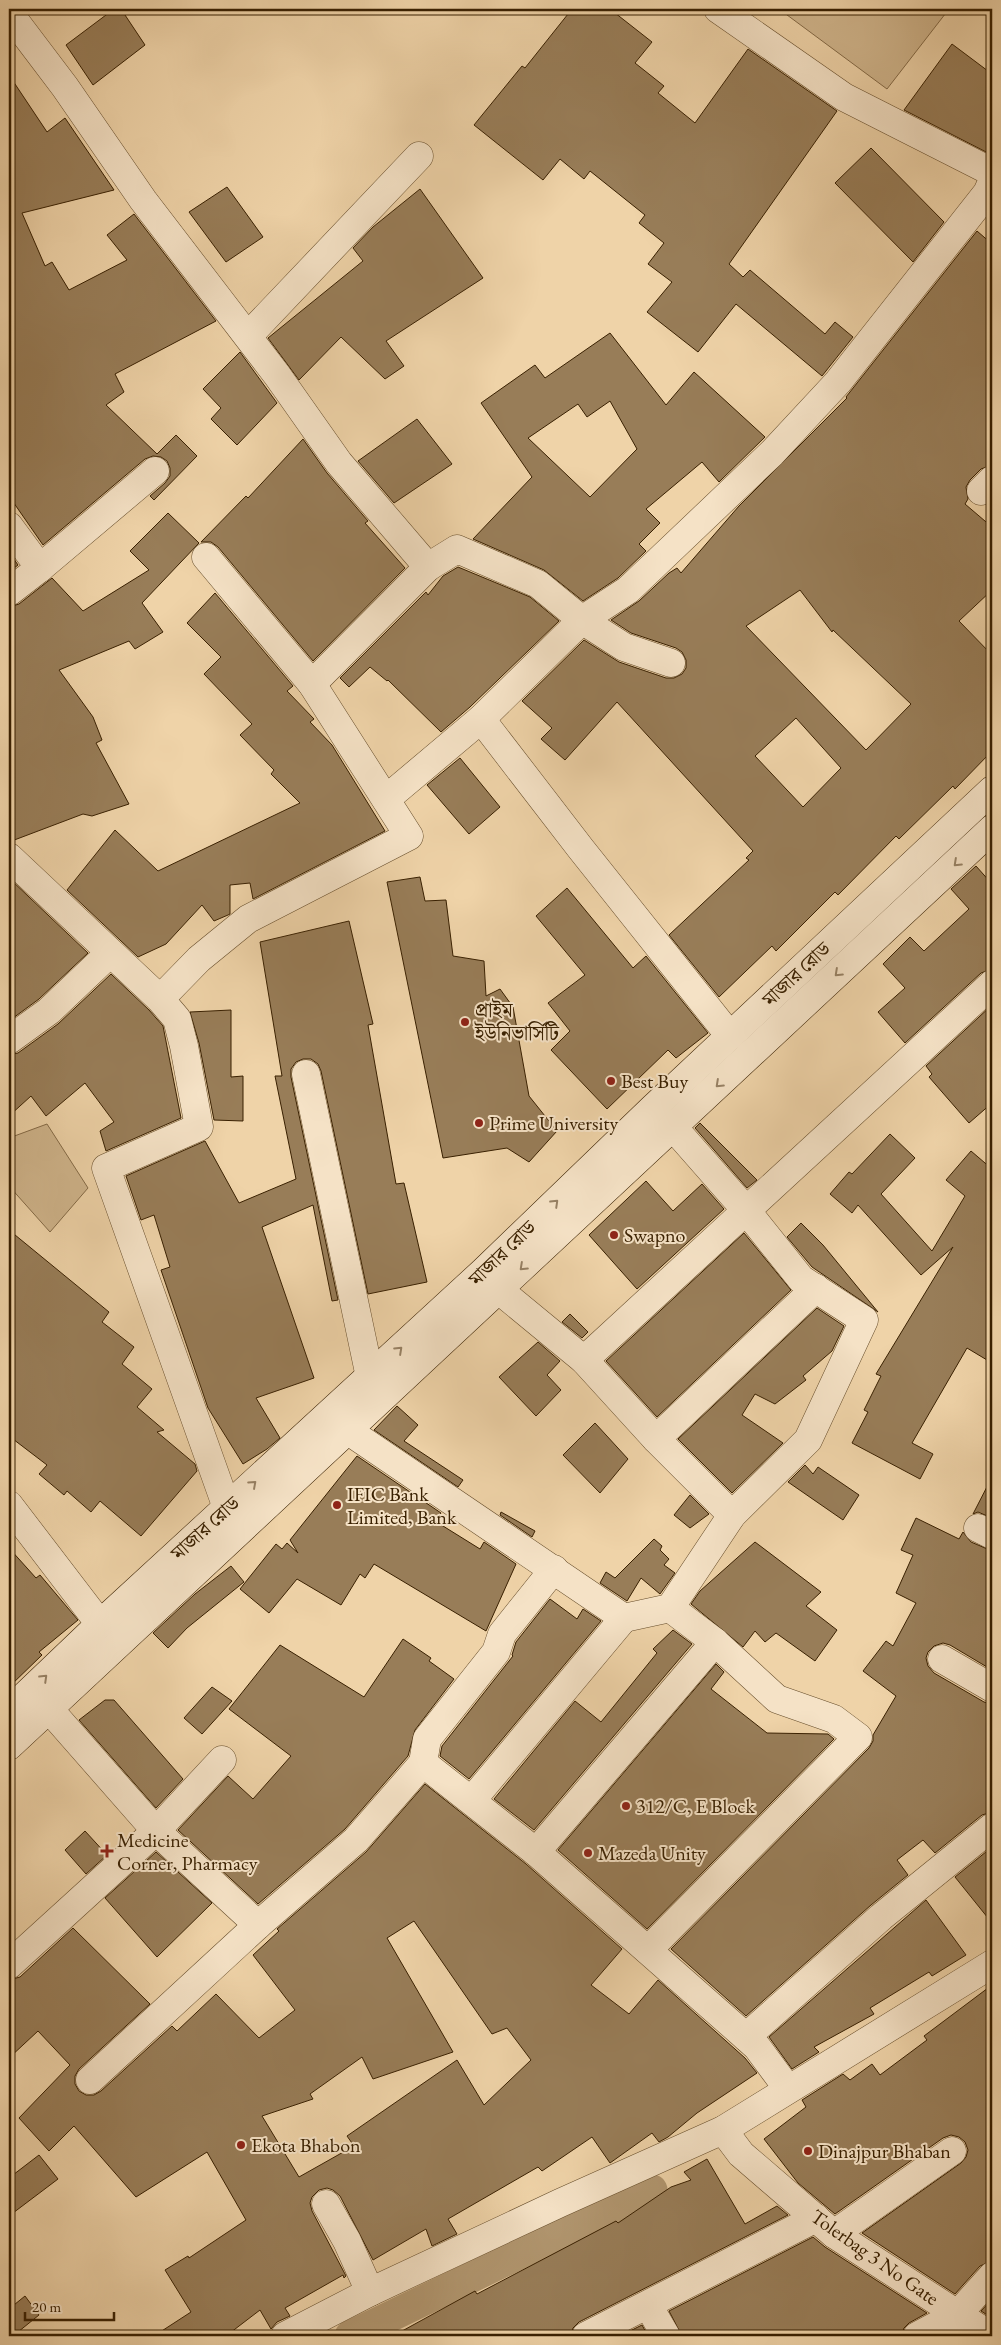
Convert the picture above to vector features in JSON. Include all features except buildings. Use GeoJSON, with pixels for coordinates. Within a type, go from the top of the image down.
{"type":"FeatureCollection","features":[{"type":"Feature","properties":{"kind":"street"},"geometry":{"type":"LineString","coordinates":[[718,9],[844,97],[992,172]]}},
{"type":"Feature","properties":{"kind":"street"},"geometry":{"type":"LineString","coordinates":[[9,13],[65,87],[143,200],[248,336],[339,463],[428,567]]}},
{"type":"Feature","properties":{"kind":"street"},"geometry":{"type":"LineString","coordinates":[[248,336],[419,156]]}},
{"type":"Feature","properties":{"kind":"street"},"geometry":{"type":"LineString","coordinates":[[386,799],[481,719],[582,620],[628,590],[772,453],[838,382],[987,193],[992,182]]}},
{"type":"Feature","properties":{"kind":"street"},"geometry":{"type":"LineString","coordinates":[[9,592],[155,471]]}},
{"type":"Feature","properties":{"kind":"street"},"geometry":{"type":"LineString","coordinates":[[9,526],[40,568]]}},
{"type":"Feature","properties":{"kind":"street"},"geometry":{"type":"LineString","coordinates":[[312,684],[428,567],[457,549],[538,584],[582,620],[624,648],[671,663]]}},
{"type":"Feature","properties":{"kind":"street"},"geometry":{"type":"LineString","coordinates":[[160,1000],[199,959],[248,920],[409,836],[312,684],[206,557]]}},
{"type":"Feature","properties":{"kind":"street"},"geometry":{"type":"LineString","coordinates":[[481,719],[581,849],[730,1036]]}},
{"type":"Feature","properties":{"kind":"street","name":"মাজার রোড"},"geometry":{"type":"LineString","coordinates":[[9,1711],[100,1624],[483,1272],[730,1036],[992,790]]}},
{"type":"Feature","properties":{"kind":"street","name":"মাজার রোড"},"geometry":{"type":"LineString","coordinates":[[9,1746],[992,829]]}},
{"type":"Feature","properties":{"kind":"street"},"geometry":{"type":"LineString","coordinates":[[9,857],[160,1000],[177,1019],[199,1127],[106,1168],[227,1508]]}},
{"type":"Feature","properties":{"kind":"street"},"geometry":{"type":"LineString","coordinates":[[9,1040],[49,1011],[110,953]]}},
{"type":"Feature","properties":{"kind":"street"},"geometry":{"type":"LineString","coordinates":[[584,1360],[745,1209],[992,984]]}},
{"type":"Feature","properties":{"kind":"street"},"geometry":{"type":"LineString","coordinates":[[306,1074],[370,1377]]}},
{"type":"Feature","properties":{"kind":"street"},"geometry":{"type":"LineString","coordinates":[[472,1800],[624,1618],[670,1608],[732,1515],[808,1440],[864,1320],[801,1279],[745,1209],[673,1127]]}},
{"type":"Feature","properties":{"kind":"street"},"geometry":{"type":"LineString","coordinates":[[656,1439],[816,1288]]}},
{"type":"Feature","properties":{"kind":"street"},"geometry":{"type":"LineString","coordinates":[[499,1290],[584,1360],[656,1439],[732,1515]]}},
{"type":"Feature","properties":{"kind":"street"},"geometry":{"type":"LineString","coordinates":[[347,1430],[624,1618]]}},
{"type":"Feature","properties":{"kind":"street"},"geometry":{"type":"LineString","coordinates":[[9,1505],[100,1624]]}},
{"type":"Feature","properties":{"kind":"street"},"geometry":{"type":"LineString","coordinates":[[90,2080],[258,1925],[356,1840],[423,1763],[428,1739],[496,1652],[502,1634],[554,1569]]}},
{"type":"Feature","properties":{"kind":"street"},"geometry":{"type":"LineString","coordinates":[[648,1950],[858,1737],[834,1719],[777,1700],[714,1642],[670,1608]]}},
{"type":"Feature","properties":{"kind":"street"},"geometry":{"type":"LineString","coordinates":[[536,1852],[714,1642]]}},
{"type":"Feature","properties":{"kind":"street"},"geometry":{"type":"LineString","coordinates":[[942,1659],[992,1688]]}},
{"type":"Feature","properties":{"kind":"street"},"geometry":{"type":"LineString","coordinates":[[49,1709],[156,1831],[258,1925]]}},
{"type":"Feature","properties":{"kind":"street"},"geometry":{"type":"LineString","coordinates":[[9,1965],[156,1831],[222,1760]]}},
{"type":"Feature","properties":{"kind":"street"},"geometry":{"type":"LineString","coordinates":[[423,1763],[536,1852],[746,2037],[757,2047],[788,2089]]}},
{"type":"Feature","properties":{"kind":"street"},"geometry":{"type":"LineString","coordinates":[[746,2037],[881,1917],[992,1827]]}},
{"type":"Feature","properties":{"kind":"street"},"geometry":{"type":"LineString","coordinates":[[285,2336],[370,2292],[560,2202],[723,2130],[992,1964]]}},
{"type":"Feature","properties":{"kind":"street","name":"Tolerbag 3 No Gate"},"geometry":{"type":"LineString","coordinates":[[723,2130],[741,2154],[825,2226],[991,2336]]}},
{"type":"Feature","properties":{"kind":"street"},"geometry":{"type":"LineString","coordinates":[[586,2336],[648,2305],[730,2260],[825,2226],[952,2151]]}},
{"type":"Feature","properties":{"kind":"street"},"geometry":{"type":"LineString","coordinates":[[326,2204],[347,2241],[370,2292]]}},
{"type":"Feature","properties":{"kind":"street"},"geometry":{"type":"LineString","coordinates":[[918,2336],[958,2314],[992,2276]]}},
{"type":"Feature","properties":{"kind":"street"},"geometry":{"type":"LineString","coordinates":[[648,2305],[666,2336]]}},
{"type":"Feature","properties":{"kind":"shaded area"},"geometry":{"type":"Polygon","coordinates":[[[779,9],[949,9],[887,89],[779,9]]]}},
{"type":"Feature","properties":{"kind":"shaded area"},"geometry":{"type":"Polygon","coordinates":[[[47,1124],[88,1188],[50,1232],[9,1186],[9,1138],[47,1124]]]}},
{"type":"Feature","properties":{"kind":"waterway"},"geometry":{"type":"LineString","coordinates":[[350,2336],[652,2190]]}},
{"type":"Feature","properties":{"kind":"place","name":"প্রাইম ইউনিভার্সিটি"},"geometry":{"type":"Point","coordinates":[465,1022]}},
{"type":"Feature","properties":{"kind":"place","name":"Best Buy"},"geometry":{"type":"Point","coordinates":[611,1081]}},
{"type":"Feature","properties":{"kind":"place","name":"Prime University"},"geometry":{"type":"Point","coordinates":[479,1123]}},
{"type":"Feature","properties":{"kind":"place","name":"Swapno"},"geometry":{"type":"Point","coordinates":[614,1235]}},
{"type":"Feature","properties":{"kind":"place","name":"IFIC Bank Limited, Bank"},"geometry":{"type":"Point","coordinates":[337,1505]}},
{"type":"Feature","properties":{"kind":"place","name":"312/C, E Block"},"geometry":{"type":"Point","coordinates":[626,1806]}},
{"type":"Feature","properties":{"kind":"place","name":"Medicine Corner, Pharmacy"},"geometry":{"type":"Point","coordinates":[107,1851]}},
{"type":"Feature","properties":{"kind":"place","name":"Mazeda Unity"},"geometry":{"type":"Point","coordinates":[588,1853]}},
{"type":"Feature","properties":{"kind":"place","name":"Ekota Bhabon"},"geometry":{"type":"Point","coordinates":[241,2145]}},
{"type":"Feature","properties":{"kind":"place","name":"Dinajpur Bhaban"},"geometry":{"type":"Point","coordinates":[808,2151]}}]}
